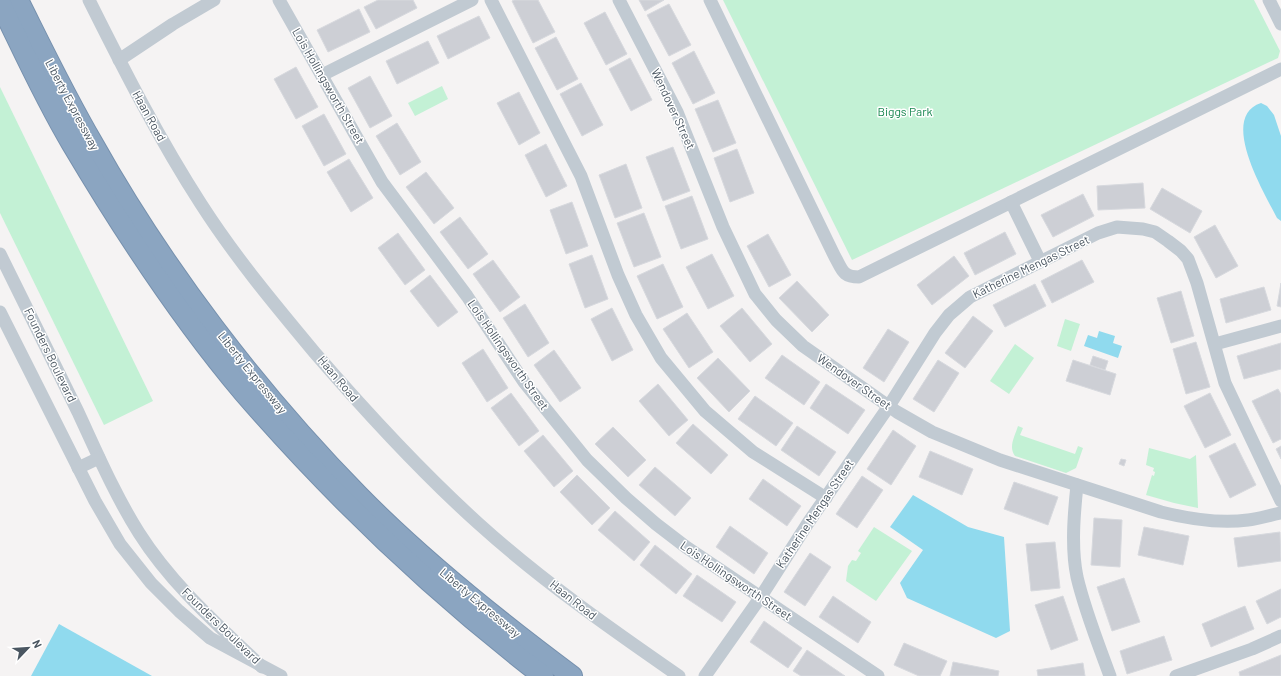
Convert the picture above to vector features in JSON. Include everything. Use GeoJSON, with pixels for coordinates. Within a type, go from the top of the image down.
{"type":"FeatureCollection","features":[{"type":"Feature","properties":{"kind":"highway","name":"Liberty Expressway"},"geometry":{"type":"LineString","coordinates":[[18,0],[92,144],[132,210],[178,278],[260,384],[310,444],[360,496],[427,559],[480,605],[572,676]]}},
{"type":"Feature","properties":{"kind":"highway","name":"Liberty Expressway"},"geometry":{"type":"LineString","coordinates":[[0,3],[71,142],[117,217],[175,303],[243,391],[305,461],[378,535],[453,603],[543,676]]}},
{"type":"Feature","properties":{"kind":"street","name":"Haan Road"},"geometry":{"type":"LineString","coordinates":[[89,0],[172,157],[242,263],[284,316],[366,412],[480,525],[610,628],[679,676]]}},
{"type":"Feature","properties":{"kind":"street"},"geometry":{"type":"LineString","coordinates":[[120,60],[173,24],[214,0]]}},
{"type":"Feature","properties":{"kind":"street","name":"Lois Hollingsworth Street"},"geometry":{"type":"LineString","coordinates":[[279,0],[382,182],[467,296],[524,382],[587,460],[656,524],[760,598],[878,676]]}},
{"type":"Feature","properties":{"kind":"street"},"geometry":{"type":"LineString","coordinates":[[322,75],[472,0]]}},
{"type":"Feature","properties":{"kind":"street"},"geometry":{"type":"LineString","coordinates":[[491,0],[581,176],[618,275],[636,315],[661,358],[705,411],[753,452],[826,498]]}},
{"type":"Feature","properties":{"kind":"street","name":"Wendover Street"},"geometry":{"type":"LineString","coordinates":[[619,0],[677,112],[723,227],[755,294],[776,320],[803,346],[888,406],[932,432],[960,445],[1077,485],[1161,512],[1182,517],[1212,520],[1247,520],[1281,513]]}},
{"type":"Feature","properties":{"kind":"street"},"geometry":{"type":"LineString","coordinates":[[710,0],[845,274],[849,277],[859,277],[1281,69]]}},
{"type":"Feature","properties":{"kind":"street"},"geometry":{"type":"LineString","coordinates":[[1269,0],[1281,24]]}},
{"type":"Feature","properties":{"kind":"street"},"geometry":{"type":"LineString","coordinates":[[1011,202],[1040,261]]}},
{"type":"Feature","properties":{"kind":"street","name":"Katherine Mengas Street"},"geometry":{"type":"LineString","coordinates":[[705,676],[760,598],[935,333],[949,315],[970,297],[1098,233],[1117,227],[1131,227],[1155,232],[1181,251],[1188,259],[1197,283],[1225,383],[1281,501]]}},
{"type":"Feature","properties":{"kind":"street","name":"Founders Boulevard"},"geometry":{"type":"LineString","coordinates":[[0,254],[113,488],[139,534],[173,579],[205,614],[262,667]]}},
{"type":"Feature","properties":{"kind":"street","name":"Founders Boulevard"},"geometry":{"type":"LineString","coordinates":[[0,312],[78,468],[120,544],[151,583],[179,612],[210,638],[262,667]]}},
{"type":"Feature","properties":{"kind":"street"},"geometry":{"type":"LineString","coordinates":[[1215,344],[1281,326]]}},
{"type":"Feature","properties":{"kind":"street"},"geometry":{"type":"LineString","coordinates":[[78,468],[99,458]]}},
{"type":"Feature","properties":{"kind":"street"},"geometry":{"type":"LineString","coordinates":[[1077,485],[1074,553],[1077,576],[1088,614],[1110,676]]}},
{"type":"Feature","properties":{"kind":"street"},"geometry":{"type":"LineString","coordinates":[[1176,676],[1252,649],[1281,636]]}},
{"type":"Feature","properties":{"kind":"street"},"geometry":{"type":"LineString","coordinates":[[262,667],[281,676]]}},
{"type":"Feature","properties":{"kind":"green space","name":"Biggs Park"},"geometry":{"type":"Polygon","coordinates":[[[723,0],[1254,0],[1280,51],[1278,58],[852,260],[723,0]]]}},
{"type":"Feature","properties":{"kind":"green space"},"geometry":{"type":"Polygon","coordinates":[[[442,86],[448,99],[415,116],[408,103],[442,86]]]}},
{"type":"Feature","properties":{"kind":"green space"},"geometry":{"type":"Polygon","coordinates":[[[0,87],[153,401],[104,425],[0,213],[0,87]]]}},
{"type":"Feature","properties":{"kind":"green space"},"geometry":{"type":"Polygon","coordinates":[[[1065,319],[1080,324],[1071,351],[1057,346],[1065,319]]]}},
{"type":"Feature","properties":{"kind":"green space"},"geometry":{"type":"Polygon","coordinates":[[[1015,344],[1034,358],[1009,394],[990,381],[1015,344]]]}},
{"type":"Feature","properties":{"kind":"green space"},"geometry":{"type":"Polygon","coordinates":[[[1018,426],[1023,428],[1020,435],[1075,454],[1078,446],[1083,448],[1076,468],[1066,473],[1015,456],[1012,445],[1018,426]]]}},
{"type":"Feature","properties":{"kind":"green space"},"geometry":{"type":"Polygon","coordinates":[[[1149,448],[1190,459],[1196,455],[1198,508],[1146,495],[1152,475],[1154,476],[1155,472],[1153,471],[1154,468],[1146,465],[1149,448]]]}},
{"type":"Feature","properties":{"kind":"green space"},"geometry":{"type":"Polygon","coordinates":[[[874,527],[912,551],[876,601],[846,581],[848,566],[852,560],[856,561],[861,553],[858,551],[874,527]]]}},
{"type":"Feature","properties":{"kind":"water"},"geometry":{"type":"Polygon","coordinates":[[[1261,103],[1267,106],[1274,115],[1281,136],[1281,221],[1277,218],[1255,175],[1248,157],[1244,139],[1244,124],[1249,111],[1261,103]]]}},
{"type":"Feature","properties":{"kind":"water"},"geometry":{"type":"Polygon","coordinates":[[[1099,331],[1115,336],[1113,343],[1122,346],[1118,358],[1084,346],[1088,335],[1097,338],[1099,331]]]}},
{"type":"Feature","properties":{"kind":"water"},"geometry":{"type":"Polygon","coordinates":[[[913,495],[968,527],[1004,537],[1010,631],[996,638],[907,598],[900,583],[923,550],[890,527],[913,495]]]}},
{"type":"Feature","properties":{"kind":"water"},"geometry":{"type":"Polygon","coordinates":[[[59,624],[152,676],[31,676],[59,624]]]}},
{"type":"Feature","properties":{"kind":"building"},"geometry":{"type":"Polygon","coordinates":[[[378,0],[413,0],[417,8],[376,29],[364,7],[378,0]]]}},
{"type":"Feature","properties":{"kind":"building"},"geometry":{"type":"Polygon","coordinates":[[[538,0],[555,32],[533,43],[512,1],[538,0]]]}},
{"type":"Feature","properties":{"kind":"building"},"geometry":{"type":"Polygon","coordinates":[[[639,0],[664,0],[645,11],[639,0]]]}},
{"type":"Feature","properties":{"kind":"building"},"geometry":{"type":"Polygon","coordinates":[[[669,4],[691,45],[669,56],[647,15],[669,4]]]}},
{"type":"Feature","properties":{"kind":"building"},"geometry":{"type":"Polygon","coordinates":[[[359,9],[370,32],[328,52],[317,30],[359,9]]]}},
{"type":"Feature","properties":{"kind":"building"},"geometry":{"type":"Polygon","coordinates":[[[605,12],[627,54],[606,65],[584,23],[605,12]]]}},
{"type":"Feature","properties":{"kind":"building"},"geometry":{"type":"Polygon","coordinates":[[[479,16],[490,38],[448,59],[437,36],[479,16]]]}},
{"type":"Feature","properties":{"kind":"building"},"geometry":{"type":"Polygon","coordinates":[[[556,37],[578,79],[557,90],[535,48],[556,37]]]}},
{"type":"Feature","properties":{"kind":"building"},"geometry":{"type":"Polygon","coordinates":[[[428,41],[439,63],[397,84],[386,61],[428,41]]]}},
{"type":"Feature","properties":{"kind":"building"},"geometry":{"type":"Polygon","coordinates":[[[694,51],[715,93],[693,104],[672,63],[694,51]]]}},
{"type":"Feature","properties":{"kind":"building"},"geometry":{"type":"Polygon","coordinates":[[[630,58],[652,100],[631,111],[609,69],[630,58]]]}},
{"type":"Feature","properties":{"kind":"building"},"geometry":{"type":"Polygon","coordinates":[[[296,67],[318,107],[296,119],[274,79],[296,67]]]}},
{"type":"Feature","properties":{"kind":"building"},"geometry":{"type":"Polygon","coordinates":[[[370,76],[392,116],[370,128],[348,88],[370,76]]]}},
{"type":"Feature","properties":{"kind":"building"},"geometry":{"type":"Polygon","coordinates":[[[581,83],[603,125],[582,136],[560,94],[581,83]]]}},
{"type":"Feature","properties":{"kind":"building"},"geometry":{"type":"Polygon","coordinates":[[[519,92],[540,133],[519,145],[497,103],[519,92]]]}},
{"type":"Feature","properties":{"kind":"building"},"geometry":{"type":"Polygon","coordinates":[[[718,100],[736,143],[713,152],[695,109],[718,100]]]}},
{"type":"Feature","properties":{"kind":"building"},"geometry":{"type":"Polygon","coordinates":[[[324,114],[346,154],[324,166],[302,126],[324,114]]]}},
{"type":"Feature","properties":{"kind":"building"},"geometry":{"type":"Polygon","coordinates":[[[397,123],[421,162],[400,175],[376,136],[397,123]]]}},
{"type":"Feature","properties":{"kind":"building"},"geometry":{"type":"Polygon","coordinates":[[[546,144],[567,186],[546,197],[525,155],[546,144]]]}},
{"type":"Feature","properties":{"kind":"building"},"geometry":{"type":"Polygon","coordinates":[[[673,147],[690,191],[663,201],[646,157],[673,147]]]}},
{"type":"Feature","properties":{"kind":"building"},"geometry":{"type":"Polygon","coordinates":[[[737,149],[754,193],[730,202],[714,158],[737,149]]]}},
{"type":"Feature","properties":{"kind":"building"},"geometry":{"type":"Polygon","coordinates":[[[349,159],[373,198],[351,212],[327,172],[349,159]]]}},
{"type":"Feature","properties":{"kind":"building"},"geometry":{"type":"Polygon","coordinates":[[[626,164],[642,208],[615,218],[599,175],[626,164]]]}},
{"type":"Feature","properties":{"kind":"building"},"geometry":{"type":"Polygon","coordinates":[[[426,172],[454,208],[434,224],[406,187],[426,172]]]}},
{"type":"Feature","properties":{"kind":"building"},"geometry":{"type":"Polygon","coordinates":[[[1143,183],[1145,208],[1098,210],[1097,186],[1143,183]]]}},
{"type":"Feature","properties":{"kind":"building"},"geometry":{"type":"Polygon","coordinates":[[[1162,188],[1202,211],[1190,233],[1150,209],[1162,188]]]}},
{"type":"Feature","properties":{"kind":"building"},"geometry":{"type":"Polygon","coordinates":[[[1083,194],[1094,216],[1053,237],[1041,215],[1083,194]]]}},
{"type":"Feature","properties":{"kind":"building"},"geometry":{"type":"Polygon","coordinates":[[[692,196],[708,239],[681,249],[665,206],[692,196]]]}},
{"type":"Feature","properties":{"kind":"building"},"geometry":{"type":"Polygon","coordinates":[[[572,202],[588,246],[566,254],[550,210],[572,202]]]}},
{"type":"Feature","properties":{"kind":"building"},"geometry":{"type":"Polygon","coordinates":[[[644,213],[661,257],[634,267],[617,223],[644,213]]]}},
{"type":"Feature","properties":{"kind":"building"},"geometry":{"type":"Polygon","coordinates":[[[460,217],[488,254],[468,269],[440,232],[460,217]]]}},
{"type":"Feature","properties":{"kind":"building"},"geometry":{"type":"Polygon","coordinates":[[[1215,225],[1238,266],[1216,278],[1194,237],[1215,225]]]}},
{"type":"Feature","properties":{"kind":"building"},"geometry":{"type":"Polygon","coordinates":[[[1005,232],[1016,254],[975,275],[964,253],[1005,232]]]}},
{"type":"Feature","properties":{"kind":"building"},"geometry":{"type":"Polygon","coordinates":[[[398,233],[425,270],[405,285],[378,248],[398,233]]]}},
{"type":"Feature","properties":{"kind":"building"},"geometry":{"type":"Polygon","coordinates":[[[768,234],[791,275],[769,287],[747,246],[768,234]]]}},
{"type":"Feature","properties":{"kind":"building"},"geometry":{"type":"Polygon","coordinates":[[[712,254],[734,296],[708,309],[686,267],[712,254]]]}},
{"type":"Feature","properties":{"kind":"building"},"geometry":{"type":"Polygon","coordinates":[[[592,255],[608,299],[585,308],[569,264],[592,255]]]}},
{"type":"Feature","properties":{"kind":"building"},"geometry":{"type":"Polygon","coordinates":[[[954,256],[969,276],[932,305],[917,285],[954,256]]]}},
{"type":"Feature","properties":{"kind":"building"},"geometry":{"type":"Polygon","coordinates":[[[493,260],[520,297],[500,312],[473,274],[493,260]]]}},
{"type":"Feature","properties":{"kind":"building"},"geometry":{"type":"Polygon","coordinates":[[[1082,260],[1094,282],[1052,303],[1041,281],[1082,260]]]}},
{"type":"Feature","properties":{"kind":"building"},"geometry":{"type":"Polygon","coordinates":[[[663,264],[683,307],[657,319],[637,276],[663,264]]]}},
{"type":"Feature","properties":{"kind":"building"},"geometry":{"type":"Polygon","coordinates":[[[430,275],[458,312],[438,327],[410,291],[430,275]]]}},
{"type":"Feature","properties":{"kind":"building"},"geometry":{"type":"Polygon","coordinates":[[[797,281],[829,315],[812,332],[779,298],[797,281]]]}},
{"type":"Feature","properties":{"kind":"building"},"geometry":{"type":"Polygon","coordinates":[[[1281,283],[1281,307],[1277,306],[1281,283]]]}},
{"type":"Feature","properties":{"kind":"building"},"geometry":{"type":"Polygon","coordinates":[[[1035,284],[1046,306],[1005,327],[993,305],[1035,284]]]}},
{"type":"Feature","properties":{"kind":"building"},"geometry":{"type":"Polygon","coordinates":[[[1264,287],[1271,310],[1226,323],[1220,299],[1264,287]]]}},
{"type":"Feature","properties":{"kind":"building"},"geometry":{"type":"Polygon","coordinates":[[[1181,291],[1194,336],[1171,343],[1157,298],[1181,291]]]}},
{"type":"Feature","properties":{"kind":"building"},"geometry":{"type":"Polygon","coordinates":[[[525,304],[549,343],[528,357],[503,318],[525,304]]]}},
{"type":"Feature","properties":{"kind":"building"},"geometry":{"type":"Polygon","coordinates":[[[612,308],[633,350],[612,361],[591,319],[612,308]]]}},
{"type":"Feature","properties":{"kind":"building"},"geometry":{"type":"Polygon","coordinates":[[[742,308],[772,344],[750,362],[720,326],[742,308]]]}},
{"type":"Feature","properties":{"kind":"building"},"geometry":{"type":"Polygon","coordinates":[[[687,313],[713,352],[689,368],[663,329],[687,313]]]}},
{"type":"Feature","properties":{"kind":"building"},"geometry":{"type":"Polygon","coordinates":[[[973,316],[993,331],[965,368],[945,353],[973,316]]]}},
{"type":"Feature","properties":{"kind":"building"},"geometry":{"type":"Polygon","coordinates":[[[888,329],[909,342],[884,382],[863,368],[888,329]]]}},
{"type":"Feature","properties":{"kind":"building"},"geometry":{"type":"Polygon","coordinates":[[[1196,342],[1210,387],[1186,394],[1173,349],[1196,342]]]}},
{"type":"Feature","properties":{"kind":"building"},"geometry":{"type":"Polygon","coordinates":[[[1281,343],[1281,369],[1244,379],[1237,356],[1281,343]]]}},
{"type":"Feature","properties":{"kind":"building"},"geometry":{"type":"Polygon","coordinates":[[[483,349],[508,388],[487,402],[462,363],[483,349]]]}},
{"type":"Feature","properties":{"kind":"building"},"geometry":{"type":"Polygon","coordinates":[[[554,350],[581,388],[560,402],[534,365],[554,350]]]}},
{"type":"Feature","properties":{"kind":"building"},"geometry":{"type":"Polygon","coordinates":[[[782,355],[820,382],[804,405],[765,378],[782,355]]]}},
{"type":"Feature","properties":{"kind":"building"},"geometry":{"type":"Polygon","coordinates":[[[1093,356],[1108,361],[1105,370],[1090,365],[1093,356]]]}},
{"type":"Feature","properties":{"kind":"building"},"geometry":{"type":"Polygon","coordinates":[[[718,358],[750,391],[729,412],[697,378],[718,358]]]}},
{"type":"Feature","properties":{"kind":"building"},"geometry":{"type":"Polygon","coordinates":[[[938,360],[959,373],[934,412],[913,399],[938,360]]]}},
{"type":"Feature","properties":{"kind":"building"},"geometry":{"type":"Polygon","coordinates":[[[1073,360],[1116,374],[1110,395],[1066,381],[1073,360]]]}},
{"type":"Feature","properties":{"kind":"building"},"geometry":{"type":"Polygon","coordinates":[[[658,384],[688,420],[669,436],[639,401],[658,384]]]}},
{"type":"Feature","properties":{"kind":"building"},"geometry":{"type":"Polygon","coordinates":[[[826,384],[865,410],[848,434],[810,408],[826,384]]]}},
{"type":"Feature","properties":{"kind":"building"},"geometry":{"type":"Polygon","coordinates":[[[1278,389],[1281,394],[1281,439],[1273,443],[1252,401],[1278,389]]]}},
{"type":"Feature","properties":{"kind":"building"},"geometry":{"type":"Polygon","coordinates":[[[511,393],[539,431],[519,446],[491,408],[511,393]]]}},
{"type":"Feature","properties":{"kind":"building"},"geometry":{"type":"Polygon","coordinates":[[[1210,393],[1231,435],[1205,448],[1184,406],[1210,393]]]}},
{"type":"Feature","properties":{"kind":"building"},"geometry":{"type":"Polygon","coordinates":[[[755,396],[793,423],[776,446],[738,419],[755,396]]]}},
{"type":"Feature","properties":{"kind":"building"},"geometry":{"type":"Polygon","coordinates":[[[693,424],[728,455],[711,474],[676,443],[693,424]]]}},
{"type":"Feature","properties":{"kind":"building"},"geometry":{"type":"Polygon","coordinates":[[[797,426],[836,452],[819,476],[781,450],[797,426]]]}},
{"type":"Feature","properties":{"kind":"building"},"geometry":{"type":"Polygon","coordinates":[[[613,427],[646,460],[628,477],[595,444],[613,427]]]}},
{"type":"Feature","properties":{"kind":"building"},"geometry":{"type":"Polygon","coordinates":[[[893,430],[916,446],[891,485],[867,469],[893,430]]]}},
{"type":"Feature","properties":{"kind":"building"},"geometry":{"type":"Polygon","coordinates":[[[543,435],[573,471],[554,487],[524,451],[543,435]]]}},
{"type":"Feature","properties":{"kind":"building"},"geometry":{"type":"Polygon","coordinates":[[[1235,443],[1256,485],[1230,498],[1209,456],[1235,443]]]}},
{"type":"Feature","properties":{"kind":"building"},"geometry":{"type":"Polygon","coordinates":[[[1281,446],[1281,459],[1276,449],[1281,446]]]}},
{"type":"Feature","properties":{"kind":"building"},"geometry":{"type":"Polygon","coordinates":[[[930,451],[973,469],[962,495],[919,477],[930,451]]]}},
{"type":"Feature","properties":{"kind":"building"},"geometry":{"type":"Polygon","coordinates":[[[1121,459],[1126,460],[1124,466],[1119,464],[1121,459]]]}},
{"type":"Feature","properties":{"kind":"building"},"geometry":{"type":"Polygon","coordinates":[[[655,467],[691,498],[675,516],[639,485],[655,467]]]}},
{"type":"Feature","properties":{"kind":"building"},"geometry":{"type":"Polygon","coordinates":[[[577,475],[610,508],[592,525],[560,492],[577,475]]]}},
{"type":"Feature","properties":{"kind":"building"},"geometry":{"type":"Polygon","coordinates":[[[862,476],[883,490],[857,528],[836,514],[862,476]]]}},
{"type":"Feature","properties":{"kind":"building"},"geometry":{"type":"Polygon","coordinates":[[[763,479],[801,506],[787,526],[749,499],[763,479]]]}},
{"type":"Feature","properties":{"kind":"building"},"geometry":{"type":"Polygon","coordinates":[[[1014,482],[1058,497],[1048,525],[1004,509],[1014,482]]]}},
{"type":"Feature","properties":{"kind":"building"},"geometry":{"type":"Polygon","coordinates":[[[615,511],[650,542],[634,561],[598,530],[615,511]]]}},
{"type":"Feature","properties":{"kind":"building"},"geometry":{"type":"Polygon","coordinates":[[[1094,518],[1122,520],[1120,567],[1091,565],[1094,518]]]}},
{"type":"Feature","properties":{"kind":"building"},"geometry":{"type":"Polygon","coordinates":[[[730,526],[768,553],[754,574],[716,547],[730,526]]]}},
{"type":"Feature","properties":{"kind":"building"},"geometry":{"type":"Polygon","coordinates":[[[1144,527],[1189,536],[1183,565],[1138,555],[1144,527]]]}},
{"type":"Feature","properties":{"kind":"building"},"geometry":{"type":"Polygon","coordinates":[[[1280,532],[1281,561],[1238,567],[1234,538],[1280,532]]]}},
{"type":"Feature","properties":{"kind":"building"},"geometry":{"type":"Polygon","coordinates":[[[1055,542],[1060,588],[1031,591],[1026,544],[1055,542]]]}},
{"type":"Feature","properties":{"kind":"building"},"geometry":{"type":"Polygon","coordinates":[[[655,545],[692,574],[676,594],[640,565],[655,545]]]}},
{"type":"Feature","properties":{"kind":"building"},"geometry":{"type":"Polygon","coordinates":[[[810,553],[831,567],[805,606],[784,592],[810,553]]]}},
{"type":"Feature","properties":{"kind":"building"},"geometry":{"type":"Polygon","coordinates":[[[697,575],[736,602],[722,622],[683,596],[697,575]]]}},
{"type":"Feature","properties":{"kind":"building"},"geometry":{"type":"Polygon","coordinates":[[[1124,578],[1140,622],[1112,631],[1097,587],[1124,578]]]}},
{"type":"Feature","properties":{"kind":"building"},"geometry":{"type":"Polygon","coordinates":[[[1281,589],[1281,617],[1267,624],[1256,601],[1281,589]]]}},
{"type":"Feature","properties":{"kind":"building"},"geometry":{"type":"Polygon","coordinates":[[[833,596],[871,622],[858,643],[819,617],[833,596]]]}},
{"type":"Feature","properties":{"kind":"building"},"geometry":{"type":"Polygon","coordinates":[[[1063,596],[1078,640],[1051,650],[1035,605],[1063,596]]]}},
{"type":"Feature","properties":{"kind":"building"},"geometry":{"type":"Polygon","coordinates":[[[1245,606],[1254,629],[1211,647],[1202,624],[1245,606]]]}},
{"type":"Feature","properties":{"kind":"building"},"geometry":{"type":"Polygon","coordinates":[[[764,621],[802,648],[788,668],[750,642],[764,621]]]}},
{"type":"Feature","properties":{"kind":"building"},"geometry":{"type":"Polygon","coordinates":[[[1164,636],[1172,660],[1127,674],[1120,651],[1164,636]]]}},
{"type":"Feature","properties":{"kind":"building"},"geometry":{"type":"Polygon","coordinates":[[[904,643],[947,661],[940,676],[919,676],[894,665],[904,643]]]}},
{"type":"Feature","properties":{"kind":"building"},"geometry":{"type":"Polygon","coordinates":[[[807,650],[845,676],[801,676],[793,671],[807,650]]]}},
{"type":"Feature","properties":{"kind":"building"},"geometry":{"type":"Polygon","coordinates":[[[1281,655],[1281,676],[1240,676],[1239,672],[1281,655]]]}},
{"type":"Feature","properties":{"kind":"building"},"geometry":{"type":"Polygon","coordinates":[[[953,662],[999,671],[998,676],[950,676],[953,662]]]}},
{"type":"Feature","properties":{"kind":"building"},"geometry":{"type":"Polygon","coordinates":[[[1083,663],[1085,676],[1038,676],[1037,670],[1083,663]]]}}]}
